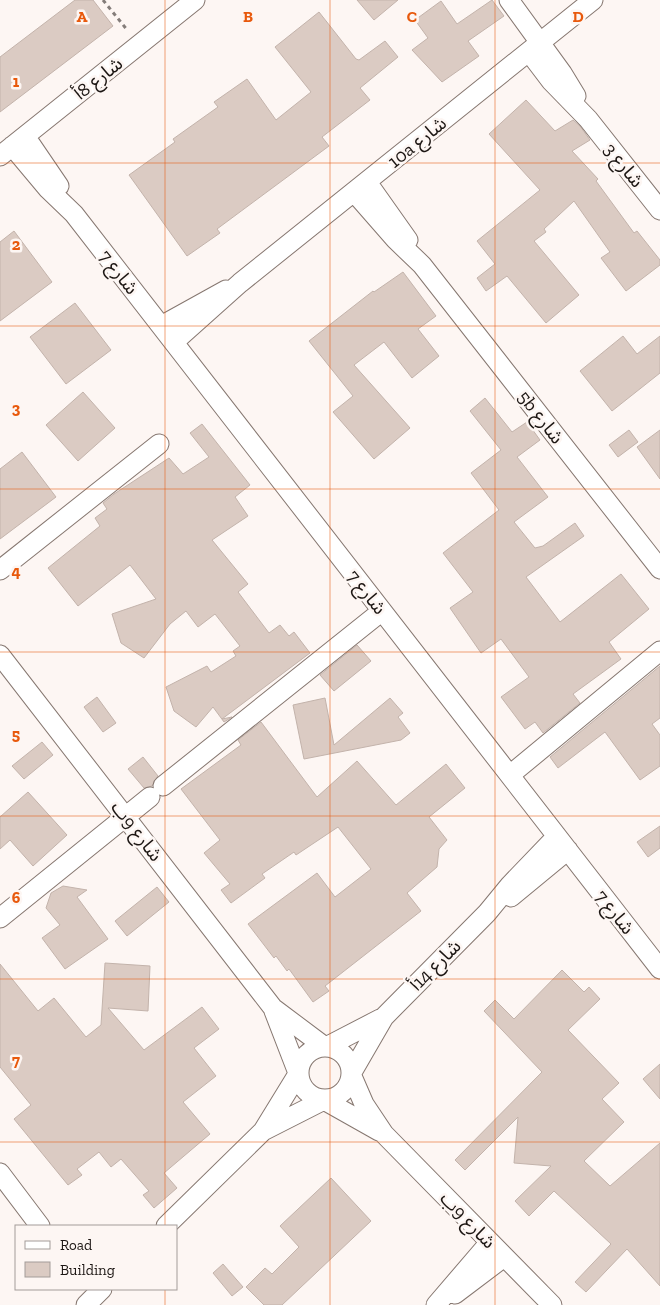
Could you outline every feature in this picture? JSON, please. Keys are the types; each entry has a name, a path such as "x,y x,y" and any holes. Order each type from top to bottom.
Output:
{"street":[{"name":"شارع 8أ","path":"12,146 196,0"},
{"name":"شارع 3","path":"509,0 535,47 562,72 588,120 660,210"},
{"name":"10a شارع","path":"174,342 240,283 593,0"},
{"name":"شارع 7","path":"12,146 57,183 74,214 660,969"},
{"name":"5b شارع","path":"360,187 395,219 422,265 660,569"},
{"name":"10a شارع","path":"161,326 192,306 240,283"},
{"path":"0,570 159,444"},
{"path":"0,918 382,611"},
{"path":"510,775 660,651"},
{"name":"شارع 9ب","path":"0,655 273,1008 326,1047"},
{"name":"شارع 14أ","path":"351,1074 384,1017 487,913 510,885 562,843"},
{"name":"شارع 9ب","path":"273,1008 298,1074"},
{"name":"شارع 14أ","path":"326,1047 384,1017"},
{"path":"167,1225 264,1131 298,1074 304,1056 313,1049 326,1047 337,1050 346,1058 351,1074 345,1090 336,1097 324,1100 264,1131"},
{"path":"298,1074 301,1085 308,1094 324,1100"},
{"name":"شارع 9ب","path":"351,1074 364,1104 384,1134 552,1305"},
{"name":"شارع 9ب","path":"324,1100 384,1134"},
{"path":"0,1173 40,1223"},
{"path":"438,1305 490,1242"},
{"path":"438,1305 504,1257"}],"path":[{"path":"103,0 140,44"}],"building":[{"path":"75,0 93,0 113,26 0,112 0,57"},
{"path":"357,0 398,0 374,20"},
{"path":"492,0 504,16 468,41 479,56 442,82 412,50 428,38 415,20 441,1 457,24"},
{"path":"319,12 356,59 359,60 385,41 398,57 360,88 370,100 322,137 329,146 217,229 220,233 187,256 129,175 175,142 173,139 218,107 214,102 247,79 276,120 311,92 275,47"},
{"path":"526,100 555,131 573,120 580,126 590,140 572,151 598,179 596,181 634,233 637,231 660,260 660,265 626,291 601,258 610,252 574,201 544,229 546,232 534,241 579,295 546,323 507,276 486,291 477,278 495,264 477,241 540,190 489,134"},
{"path":"14,231 52,282 0,321 0,242"},
{"path":"403,272 436,316 418,329 439,356 412,378 384,342 354,365 410,428 374,459 333,412 353,396 309,341 373,291"},
{"path":"75,303 111,350 66,384 30,337"},
{"path":"623,336 637,354 660,336 660,373 612,411 580,371"},
{"path":"83,392 115,428 78,461 46,425"},
{"path":"485,398 512,432 527,422 540,440 517,457 548,497 514,522 535,548 543,546 575,523 584,536 526,577 560,622 621,574 649,609 609,642 621,659 573,694 580,703 543,733 535,722 525,729 501,697 529,677 501,639 481,653 450,608 473,592 443,553 499,510 471,473 501,450 470,411"},
{"path":"202,424 250,485 235,497 248,516 212,540 248,584 238,592 269,633 280,625 289,636 294,632 310,653 222,719 232,717 224,722 213,707 196,727 174,711 166,687 207,666 211,672 236,656 233,651 240,646 215,614 198,627 186,611 170,624 144,658 121,643 112,614 156,599 130,565 78,606 48,568 100,526 95,518 107,509 103,503 114,494 169,458 183,474 209,457 190,433"},
{"path":"629,430 638,442 618,457 609,445"},
{"path":"660,430 660,479 637,447"},
{"path":"22,452 56,497 0,539 0,469"},
{"path":"357,645 371,661 334,691 320,675"},
{"path":"660,666 660,718 652,724 660,735 660,766 640,780 605,732 558,768 550,757"},
{"path":"97,697 116,723 103,732 84,707"},
{"path":"325,698 334,745 390,698 403,713 398,717 410,733 401,740 304,759 293,705"},
{"path":"261,722 317,797 357,761 396,805 446,764 465,788 429,817 447,840 439,849 437,867 407,893 421,911 325,986 329,991 313,1002 289,969 287,971 276,956 274,958 248,924 317,873 335,897 371,869 338,827 296,855 294,852 262,874 265,878 231,903 221,890 230,884 204,853 220,840 181,789 241,745 238,740"},
{"path":"42,742 53,755 24,779 12,766"},
{"path":"143,757 158,776 152,786 144,788 128,769"},
{"path":"28,792 67,835 33,866 10,840 0,849 0,817"},
{"path":"660,826 660,848 648,857 637,842"},
{"path":"63,886 87,890 77,897 108,939 65,969 42,938 60,925 46,908 51,893"},
{"path":"157,887 169,902 127,936 115,921"},
{"path":"105,963 150,966 148,1011 108,1008 144,1050 202,1007 219,1029 194,1048 216,1076 183,1102 210,1134 164,1173 177,1188 154,1208 143,1195 149,1191 121,1159 111,1167 99,1152 77,1169 82,1175 68,1185 14,1119 31,1105 0,1067 0,964 38,1011 54,998 86,1037 101,1025"},
{"path":"562,970 584,992 589,987 600,999 568,1030 619,1083 602,1099 624,1122 584,1161 610,1186 660,1143 660,1286 627,1249 586,1292 575,1282 611,1244 554,1191 529,1216 515,1201 551,1166 514,1163 518,1117 465,1170 455,1160 542,1072 484,1011 495,1000 514,1019"},
{"path":"660,1064 660,1099 643,1079"},
{"path":"331,1178 371,1221 282,1305 264,1305 246,1287 265,1268 272,1274 299,1247 280,1226"},
{"path":"223,1264 243,1287 232,1296 213,1273"}]}
